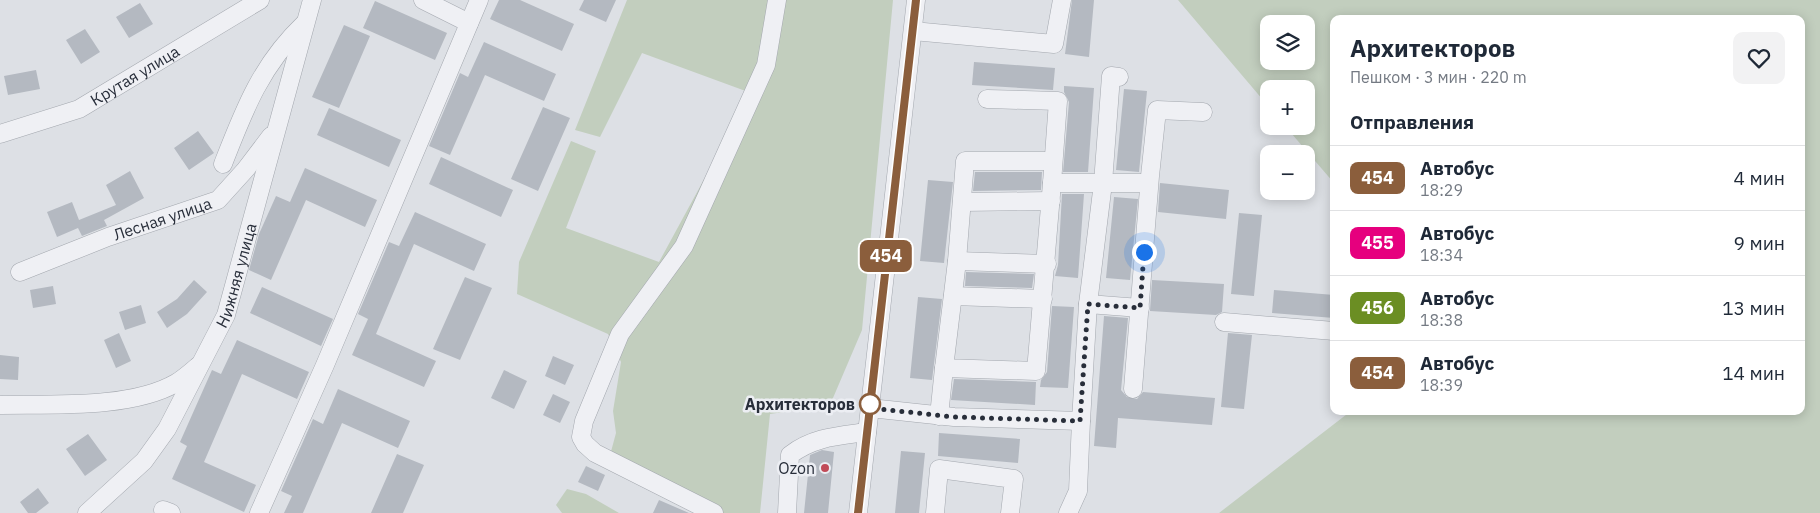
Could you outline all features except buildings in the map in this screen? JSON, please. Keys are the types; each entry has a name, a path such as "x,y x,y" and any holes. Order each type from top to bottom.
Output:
{"street":[{"name":"Крутая улица","path":"0,134 79,109 260,0"},
{"name":"Нижняя улица","path":"87,513 144,461 167,430 226,315 312,0"},
{"path":"423,0 469,23"},
{"path":"259,513 321,374 479,0"},
{"path":"714,513 595,453 585,444 581,437 584,421 620,334 684,246 766,65 777,0"},
{"path":"858,513 901,118 916,0"},
{"path":"913,31 1054,44 1062,0"},
{"path":"223,164 248,101 256,87 283,44 305,23"},
{"path":"1068,513 1078,491 1080,421 1088,304 1103,183 1111,76 1119,77"},
{"path":"944,368 1036,371 1047,264 1058,101 987,99"},
{"path":"1133,389 1149,183 1157,110 1203,112"},
{"name":"Лесная улица","path":"20,272 108,237 218,200 246,169 278,127"},
{"path":"939,416 958,261 965,161 1054,161"},
{"path":"1052,183 1149,183"},
{"path":"962,202 1051,201"},
{"path":"958,261 1047,264"},
{"path":"953,296 1043,299"},
{"path":"1088,304 1140,308"},
{"path":"1224,322 1330,331"},
{"path":"0,405 101,402 149,393 176,383 202,363"},
{"path":"870,408 939,416 1080,421"},
{"path":"788,513 790,455 802,445 822,438 866,432"},
{"path":"935,513 939,469 1014,479 1010,513"}],"green space":[{"path":"627,0 893,0 862,330 830,405 770,414 760,513 718,513 609,459 616,433 613,411 621,362 608,334 517,294 519,262 571,141 596,151 566,228 659,262 751,93 642,53 600,137 575,130"},
{"path":"1178,0 1820,0 1820,513 1219,513 1346,415 1805,415 1805,15 1330,15 1330,178 1315,161 1315,145 1301,145 1293,135 1315,135 1315,80 1260,80 1260,96"},
{"path":"567,489 586,494 619,513 562,513 556,505"}],"bus line":[{"name":"454","path":"858,513 901,118 916,0"}],"place":[{"name":"Архитекторов","path":"870,404"},
{"name":"Ozon","path":"825,468"}],"route":[{"path":"870,404 870,408 939,416 1080,421 1088,304 1140,308 1144,252"}]}
